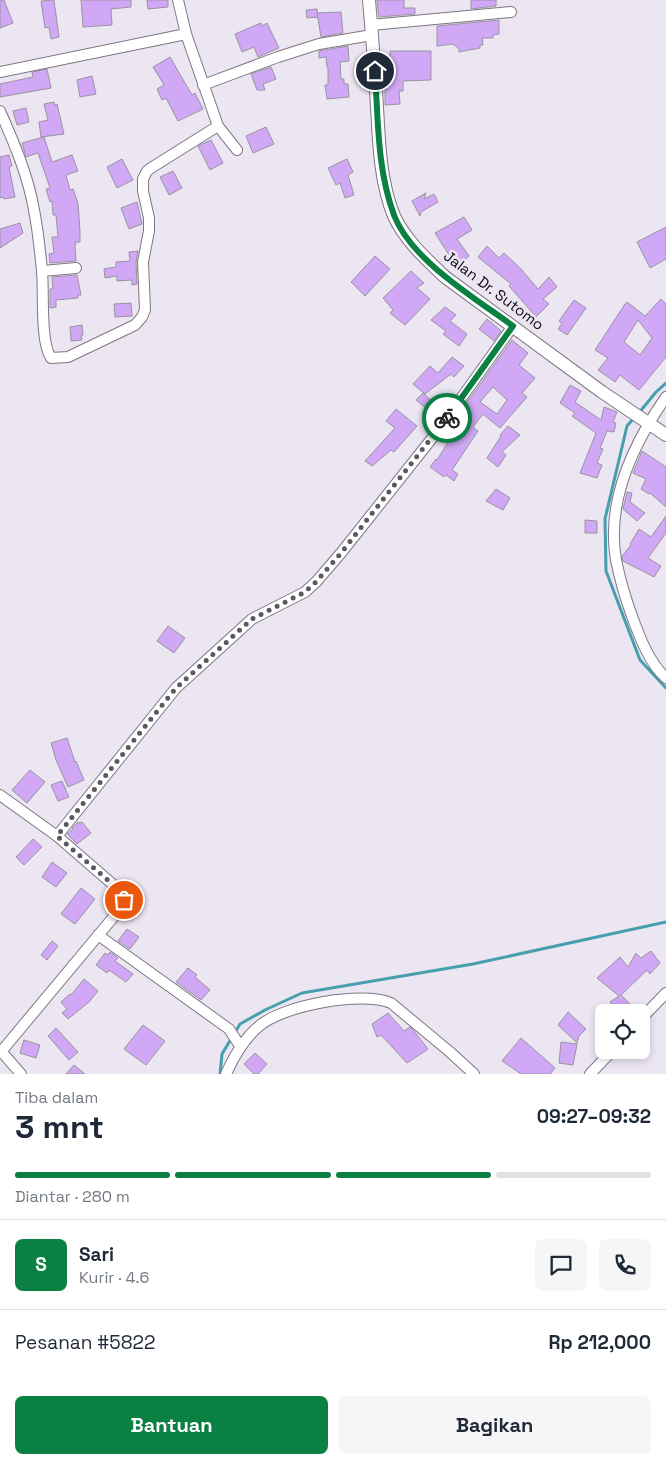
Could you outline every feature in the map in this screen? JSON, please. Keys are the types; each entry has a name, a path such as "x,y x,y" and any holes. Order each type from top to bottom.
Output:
{"street":[{"path":"178,0 186,34 218,126 237,150"},
{"name":"Jalan Dr. Sutomo","path":"369,0 379,142 385,184 395,216 409,240 445,277 618,403 666,435"},
{"path":"203,85 278,56 372,30 511,12"},
{"path":"0,72 186,34"},
{"path":"0,111 19,155 34,209 42,271 45,331 48,353 51,358 68,357 135,325 142,317 145,310 143,262 149,231 143,179 151,168 218,126"},
{"path":"42,271 76,268"},
{"path":"57,836 176,688 252,619 305,592 316,582 437,432 513,326"},
{"path":"666,397 648,423 629,460 618,498 615,531 616,559 624,594 639,635 658,670 666,678"},
{"path":"0,795 57,836 117,888 124,900 121,908 0,1052 21,1074"},
{"path":"98,935 229,1030 238,1043"},
{"path":"650,1010 666,993"},
{"path":"226,1074 238,1043 258,1026 281,1013 342,1000 371,998 391,1003 474,1074"},
{"path":"590,1074 604,1059"}],"building":[{"path":"0,0 4,0 13,23 0,28"},
{"path":"54,0 59,37 51,39 49,27 45,28 41,1"},
{"path":"81,0 131,0 131,7 111,9 112,25 83,27"},
{"path":"147,0 168,0 168,7 148,9"},
{"path":"377,0 404,0 404,8 415,8 415,14 379,17"},
{"path":"471,0 496,0 496,6 471,9"},
{"path":"317,9 318,17 307,18 306,10"},
{"path":"341,12 343,33 321,37 317,13"},
{"path":"499,20 499,34 493,35 493,38 482,38 483,45 480,45 480,48 459,52 459,49 453,44 437,46 437,26"},
{"path":"261,23 262,26 267,23 279,48 258,57 254,47 242,52 235,34"},
{"path":"348,46 349,61 340,62 341,79 344,79 344,84 348,84 349,97 327,99 325,85 328,85 328,67 326,57 319,58 319,51"},
{"path":"390,51 431,51 431,80 403,81 403,91 399,91 400,104 385,105 385,81 390,81"},
{"path":"170,57 192,95 195,93 203,109 178,121 166,98 162,100 157,89 164,85 153,67"},
{"path":"271,67 276,79 263,84 265,90 257,90 251,74"},
{"path":"47,69 51,88 0,97 0,84 33,77 32,72"},
{"path":"92,76 96,94 80,97 77,80"},
{"path":"54,102 55,105 57,104 64,134 41,137 39,122 48,120 44,104"},
{"path":"26,108 29,122 17,125 13,111"},
{"path":"266,127 274,144 253,153 246,136"},
{"path":"44,137 52,162 72,155 78,171 66,175 70,190 73,189 78,203 80,242 76,242 75,246 76,261 50,263 49,254 54,253 52,237 58,237 56,215 53,215 52,201 50,202 46,189 50,188 38,153 26,157 22,143"},
{"path":"211,140 223,163 210,170 198,146"},
{"path":"9,155 12,166 9,167 15,197 4,199 3,197 0,198 0,157"},
{"path":"122,159 133,180 117,188 107,167"},
{"path":"347,159 353,172 348,175 354,195 345,198 340,183 336,185 328,168"},
{"path":"173,171 182,188 169,195 160,177"},
{"path":"426,193 424,199 434,194 438,202 421,212 420,216 412,201"},
{"path":"137,202 142,224 129,229 121,208"},
{"path":"464,217 472,230 457,239 469,256 456,266 435,233"},
{"path":"20,223 23,233 0,248 0,229"},
{"path":"666,227 666,259 650,268 637,242"},
{"path":"487,246 499,258 504,253 538,289 549,277 557,287 543,299 549,304 536,317 509,286 511,284 478,257"},
{"path":"138,251 136,262 137,284 132,285 132,280 117,281 117,276 105,278 104,269 116,267 116,262 130,261 129,252"},
{"path":"375,256 390,269 365,296 351,282"},
{"path":"411,271 424,283 417,288 430,299 405,325 390,313 393,310 383,298"},
{"path":"77,275 81,295 78,295 78,298 56,300 56,307 50,308 50,289 53,289 52,277"},
{"path":"661,299 666,304 666,357 639,390 620,375 615,382 598,370 608,358 595,350 627,302 645,316","holes":["638,320 652,338 640,355 624,342"]},
{"path":"574,300 586,308 567,335 558,329 562,324 559,321"},
{"path":"131,303 132,316 115,317 114,304"},
{"path":"445,307 456,315 450,321 467,334 459,346 443,334 446,331 431,320"},
{"path":"487,319 501,331 494,341 479,329"},
{"path":"82,325 82,340 71,341 70,327"},
{"path":"512,340 528,353 519,365 535,378 522,393 527,397 500,428 483,414 473,427 478,431 452,470 458,474 454,481 446,475 444,477 430,467 437,460 455,431 450,426","holes":["493,387 507,400 497,414 480,402"]},
{"path":"452,357 464,366 454,377 451,374 425,394 413,384 430,366 438,373"},
{"path":"570,385 581,391 575,402 601,420 604,407 617,412 613,422 616,423 614,432 607,431 600,448 603,449 597,463 602,465 597,478 580,473 596,433 572,416 575,413 560,403"},
{"path":"423,393 434,403 427,409 416,400"},
{"path":"396,409 417,426 394,452 391,450 372,466 365,461 395,428 386,421"},
{"path":"508,426 520,435 502,452 506,455 498,467 487,458 500,435"},
{"path":"642,451 666,467 666,507 650,493 641,489 646,479 633,473"},
{"path":"496,489 510,498 503,510 486,501"},
{"path":"627,492 632,493 630,502 645,513 637,521 623,509"},
{"path":"666,516 666,533 648,558 661,566 654,577 623,561 622,556 631,545 639,529 651,537"},
{"path":"585,520 597,521 597,533 585,533"},
{"path":"168,626 185,638 174,653 157,641"},
{"path":"67,738 75,762 84,780 68,787 51,743"},
{"path":"30,770 45,782 27,803 12,790"},
{"path":"62,781 69,797 58,801 51,785"},
{"path":"78,822 82,822 91,833 77,844 67,834"},
{"path":"33,839 42,847 24,865 16,857"},
{"path":"52,862 67,873 56,887 42,877"},
{"path":"81,888 95,899 75,924 61,914"},
{"path":"127,929 139,937 130,949 118,941"},
{"path":"52,941 58,946 47,960 41,955"},
{"path":"651,951 660,963 650,974 647,970 621,995 630,1004 612,1004 610,1002 619,996 597,978 620,957 628,967 636,953 641,958"},
{"path":"110,952 118,958 115,961 133,974 126,982 109,970 107,973 96,965 105,953 108,955"},
{"path":"188,968 210,990 201,1000 176,982"},
{"path":"84,979 98,991 89,1002 68,1019 62,1013 67,1009 61,1002 71,995"},
{"path":"568,1012 586,1029 579,1036 577,1043 558,1025"},
{"path":"388,1013 404,1031 410,1027 428,1049 407,1063 381,1035 377,1037 372,1024"},
{"path":"143,1025 165,1041 146,1065 124,1049"},
{"path":"56,1028 78,1052 69,1060 48,1036"},
{"path":"521,1038 555,1068 550,1074 521,1074 502,1061"},
{"path":"24,1040 40,1045 36,1058 20,1053"},
{"path":"561,1042 577,1044 573,1065 559,1063"},
{"path":"255,1053 267,1064 258,1074 254,1074 244,1064"},
{"path":"74,1065 85,1074 66,1074"}],"waterway":[{"path":"638,414 666,383"},
{"path":"634,418 627,426 605,519 606,571 640,660 666,688"},
{"path":"220,1074 222,1054 240,1024 302,993 473,964 666,922"}],"way so far":[{"path":"124,900 117,888 57,836 176,688 252,619 305,592 316,582 447,418"}],"route":[{"path":"375,71 379,142 385,184 395,216 409,240 445,277 513,326 447,418"}]}
